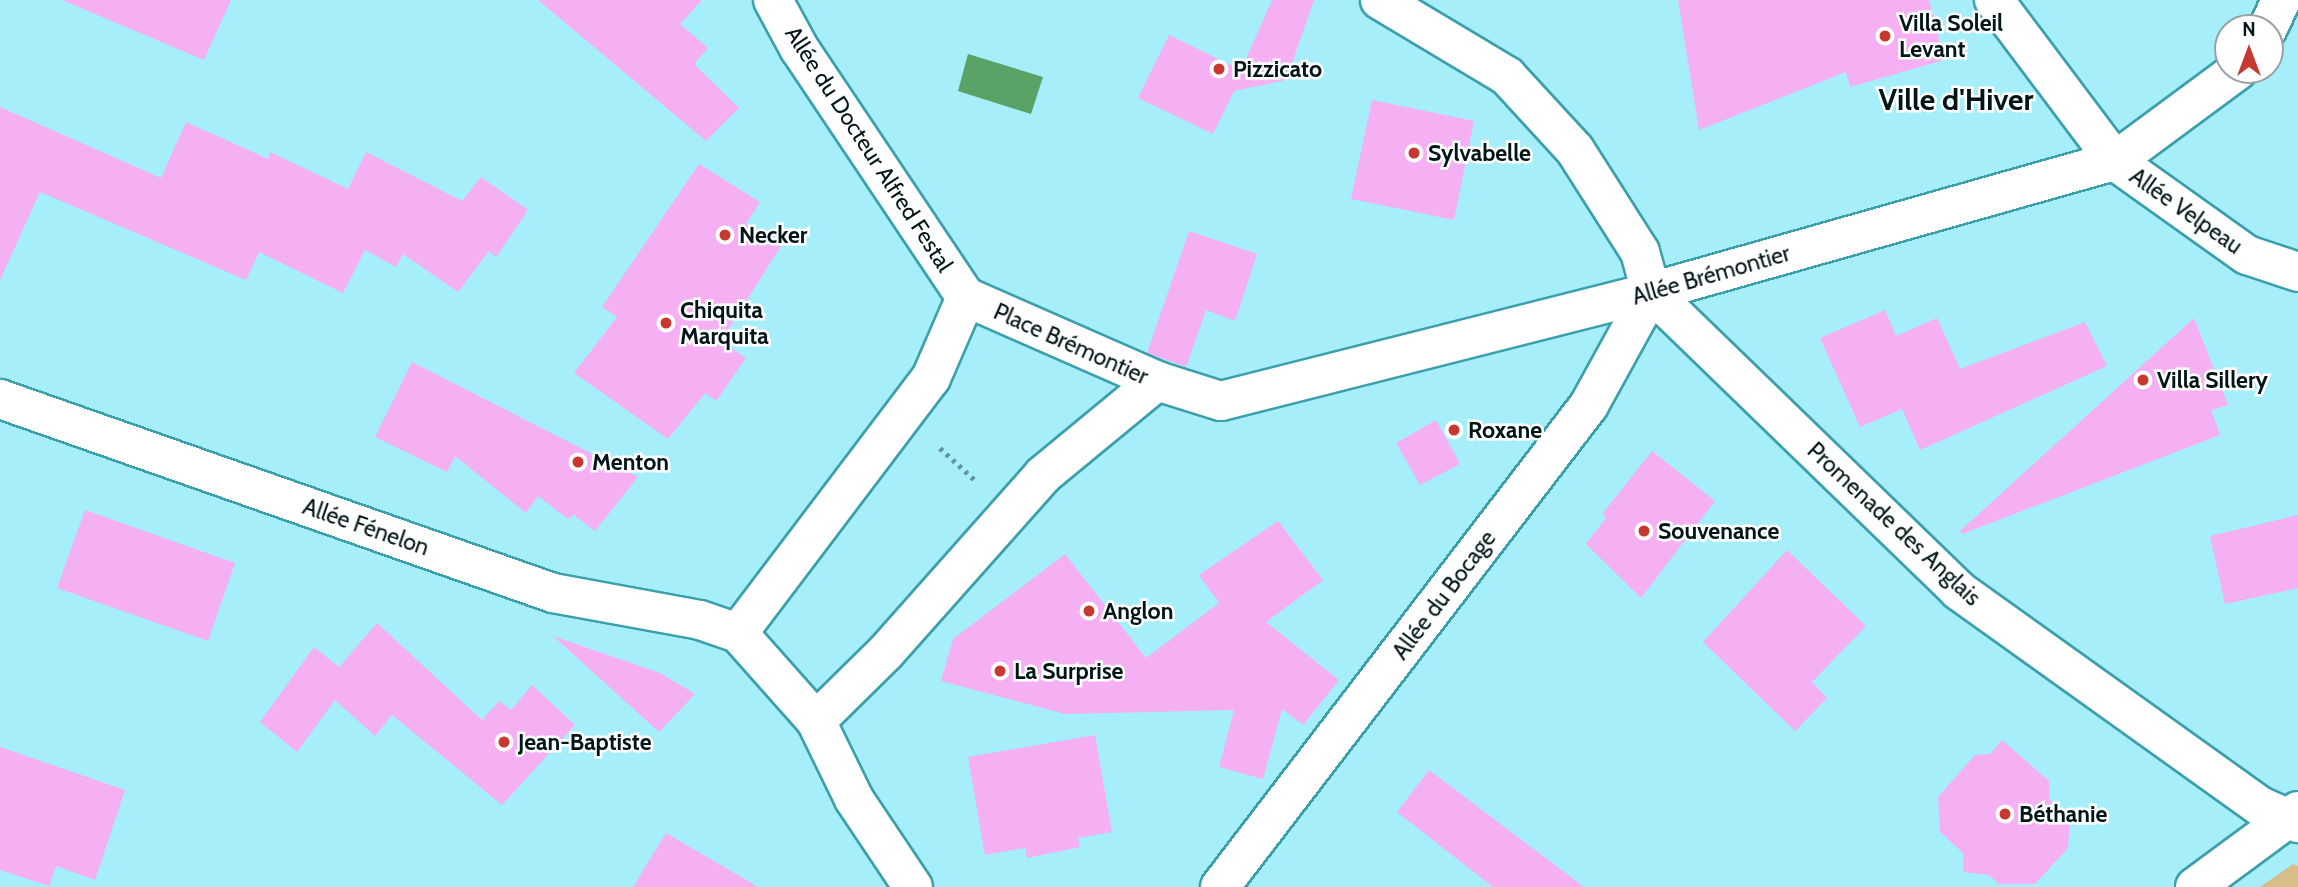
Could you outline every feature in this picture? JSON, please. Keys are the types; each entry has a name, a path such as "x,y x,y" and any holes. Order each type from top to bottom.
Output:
{"street":[{"name":"Allée du Docteur Alfred Festal","path":"773,0 799,48 967,297"},
{"path":"1380,0 1507,76 1575,150 1640,252 1651,292"},
{"name":"Allée Velpeau","path":"1994,0 2115,161 2246,255 2298,272"},
{"name":"Allée Brémontier","path":"1157,381 1221,401 1651,292 2115,161 2219,84"},
{"name":"Promenade des Anglais","path":"1651,292 1958,590 2260,806 2295,818"},
{"name":"Allée du Bocage","path":"1220,887 1590,405 1651,292"},
{"name":"Place Brémontier","path":"738,633 931,378 967,297 1157,381 1042,475 886,652 816,721"},
{"name":"Allée Fénelon","path":"0,399 553,593 700,620 738,633"},
{"path":"738,633 816,721 854,799 913,887"},
{"path":"2195,887 2295,818"}],"path":[{"path":"907,408 940,448 1013,508"}],"shaded area":[{"path":"968,54 1043,77 1031,114 958,91"},
{"path":"2293,864 2298,866 2298,887 2260,887"}],"building":[{"path":"62,0 231,0 204,60"},
{"path":"538,0 702,0 680,24 708,48 694,64 739,108 706,141"},
{"name":"Pizzicato","path":"1272,0 1314,0 1286,80 1234,91 1213,134 1138,98 1169,35 1241,70"},
{"path":"1678,0 1929,0 1944,60 1850,87 1846,72 1699,130"},
{"name":"Sylvabelle","path":"1372,100 1474,121 1454,220 1351,199"},
{"path":"0,107 161,178 186,122 268,159 270,152 348,189 366,152 462,201 481,177 528,210 496,257 489,251 458,292 403,254 396,267 365,250 343,293 259,252 246,280 40,192 0,280"},
{"path":"699,164 760,202 746,224 781,246 721,341 746,358 716,401 705,393 668,439 574,373 617,317 602,307"},
{"path":"1189,231 1257,254 1235,321 1206,310 1186,367 1147,353"},
{"path":"1885,310 1896,336 1937,318 1960,369 2085,322 2107,366 1920,450 1902,409 1860,427 1820,338"},
{"name":"Villa Sillery","path":"2194,318 2228,405 2211,410 2220,435 1962,534 1960,531"},
{"path":"412,362 638,477 595,531 574,515 568,519 538,496 526,513 455,456 447,472 375,437"},
{"path":"1436,420 1460,464 1420,485 1396,443"},
{"name":"Souvenance","path":"1652,451 1715,501 1641,598 1586,544 1606,518 1603,513"},
{"path":"85,510 235,563 208,641 57,588"},
{"path":"2298,515 2298,588 2225,604 2210,536"},
{"path":"1278,521 1323,580 1266,622 1339,680 1303,725 1282,709 1263,779 1219,767 1234,710 1065,714 941,681 953,639 1065,554 1146,658 1219,603 1199,575"},
{"path":"1787,550 1866,626 1812,682 1827,698 1795,731 1703,642"},
{"path":"377,623 482,720 499,701 511,710 532,685 575,725 502,805 392,715 375,736 335,700 297,752 260,722 314,647 339,667"},
{"path":"553,636 660,673 695,694 659,732"},
{"path":"1095,735 1112,832 1078,838 1080,847 1027,858 1025,848 985,855 968,757"},
{"name":"Béthanie","path":"2002,740 2049,781 2049,799 2070,817 2068,848 2035,884 1999,884 1989,875 1963,872 1963,853 1940,832 1938,797 1975,755 1990,754"},
{"path":"0,747 125,790 95,880 56,866 49,886 0,870"},
{"path":"1429,770 1584,887 1493,887 1397,812"},
{"path":"666,833 758,887 633,887"}],"place":[{"name":"Villa Soleil Levant","path":"1885,36"},
{"name":"Pizzicato","path":"1219,69"},
{"name":"Sylvabelle","path":"1414,153"},
{"name":"Necker","path":"725,235"},
{"name":"Chiquita Marquita","path":"666,323"},
{"name":"Villa Sillery","path":"2143,380"},
{"name":"Roxane","path":"1454,430"},
{"name":"Menton","path":"578,462"},
{"name":"Souvenance","path":"1644,531"},
{"name":"Anglon","path":"1089,611"},
{"name":"La Surprise","path":"1000,671"},
{"name":"Jean-Baptiste","path":"504,742"},
{"name":"Béthanie","path":"2005,814"}],"district":[{"name":"Ville d'Hiver","path":"1956,100"}]}
